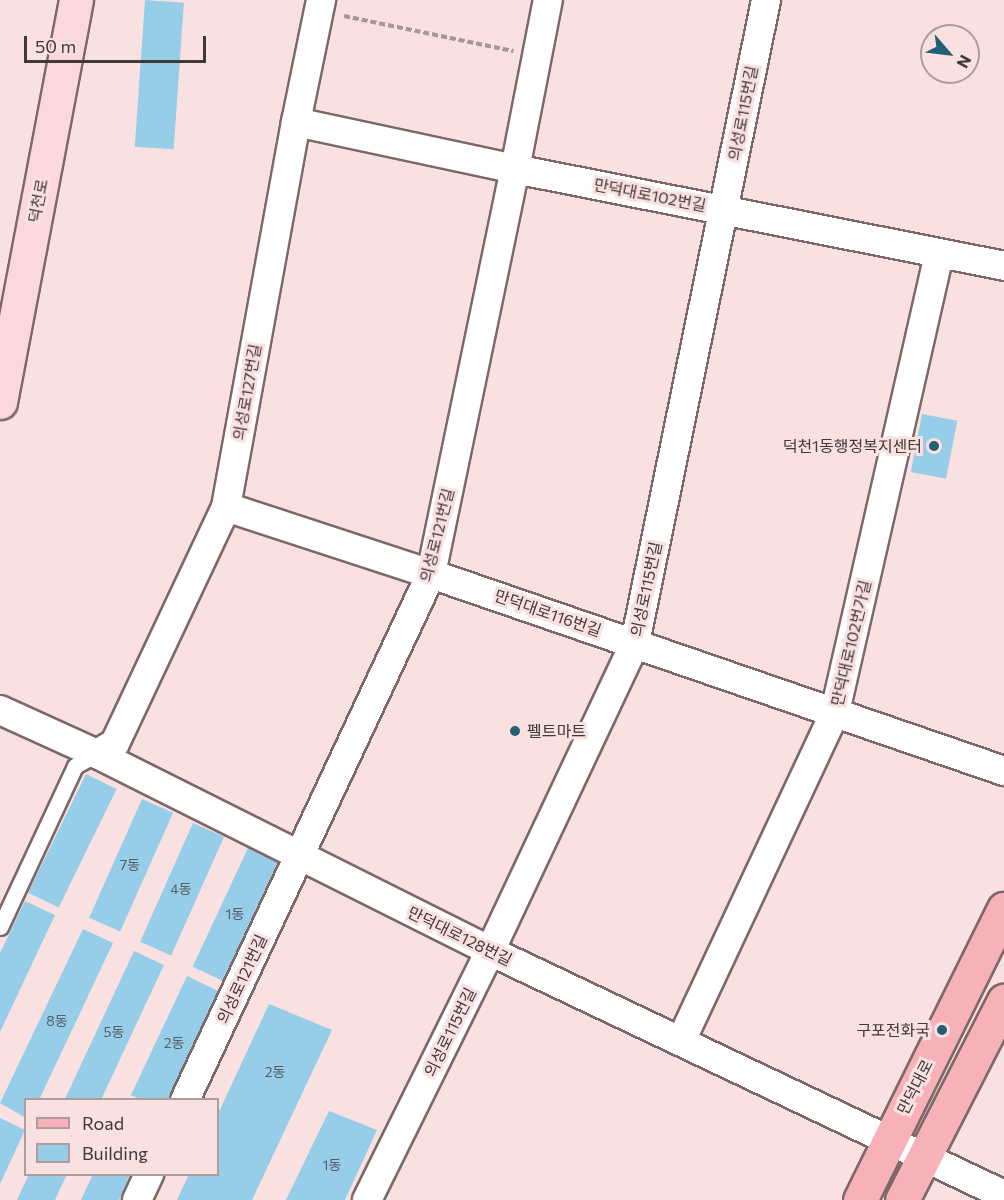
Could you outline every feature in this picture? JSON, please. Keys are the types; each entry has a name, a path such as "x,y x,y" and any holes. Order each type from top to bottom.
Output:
{"main road":[{"name":"덕천로","path":"0,402 16,286 76,0"},
{"name":"만덕대로","path":"860,1200 1004,909"},
{"path":"902,1200 1004,1000"}],"street":[{"name":"의성로121번길","path":"186,1098 431,574 548,0"},
{"name":"의성로115번길","path":"367,1200 490,951 635,643 766,0"},
{"name":"의성로127번길","path":"97,754 115,743 226,507 296,122 320,5"},
{"name":"만덕대로102번길","path":"296,122 515,169 1004,266"},
{"name":"만덕대로102번가길","path":"681,1041 835,712 939,254"},
{"name":"만덕대로116번길","path":"226,507 635,643 1004,771"},
{"name":"만덕대로128번길","path":"0,710 97,754 490,951 888,1141 924,1155 1004,1195"},
{"path":"137,1200 148,1176"}],"lane":[{"path":"0,927 75,766 97,754"}],"path":[{"path":"320,5 537,56"}],"building":[{"path":"145,0 184,3 174,149 135,147"},
{"name":"덕천1동행정복지센터","path":"922,414 957,421 946,479 911,472"},
{"path":"86,774 117,789 59,908 28,893"},
{"path":"142,799 173,813 120,932 89,918"},
{"path":"193,823 224,837 171,956 140,942"},
{"path":"248,848 278,862 223,981 193,967"},
{"path":"25,901 55,915 0,1032 0,953"},
{"path":"83,929 113,943 40,1098 24,1098 24,1117 0,1103"},
{"path":"134,951 164,965 102,1098 65,1098"},
{"path":"187,976 218,991 168,1098 137,1098 131,1095"},
{"path":"269,1004 332,1030 252,1200 177,1200 188,1176 219,1176 219,1112"},
{"path":"329,1111 377,1130 345,1200 286,1200"},
{"path":"0,1118 24,1130 24,1132 0,1184"},
{"path":"28,1176 66,1176 55,1200 17,1200"},
{"path":"92,1176 129,1176 119,1200 81,1200"}],"place":[{"name":"덕천1동행정복지센터","path":"934,446"},
{"name":"펠트마트","path":"515,731"},
{"name":"구포전화국","path":"942,1030"}]}
